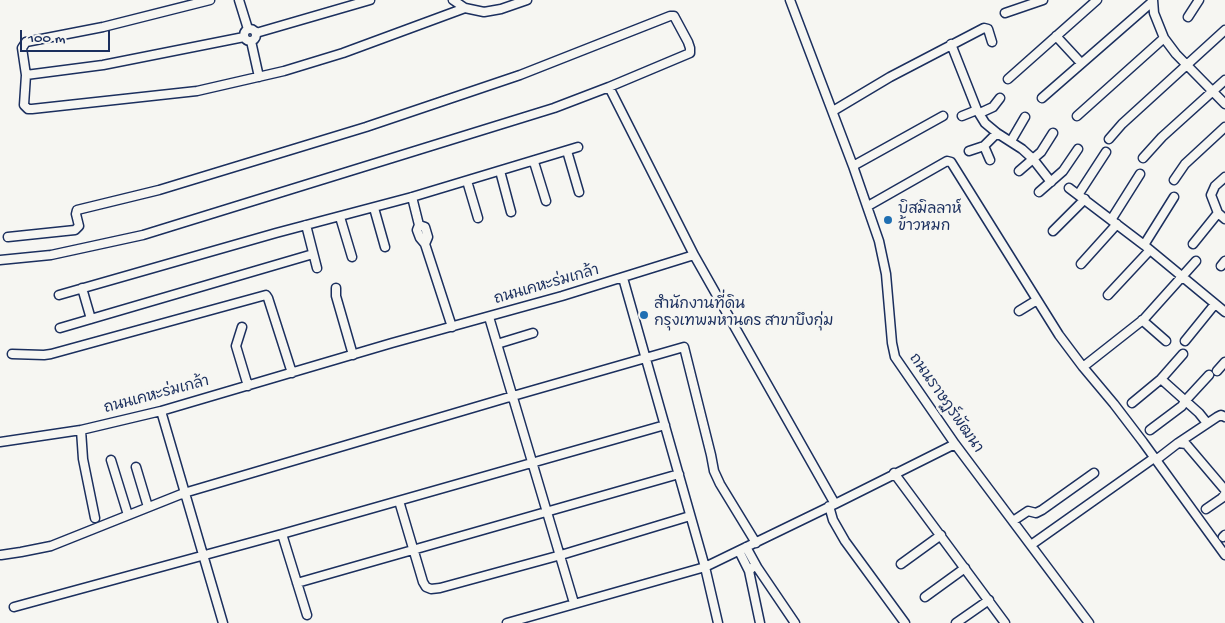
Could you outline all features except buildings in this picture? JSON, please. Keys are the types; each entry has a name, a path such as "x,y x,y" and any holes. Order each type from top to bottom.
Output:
{"street":[{"path":"210,0 103,27 26,42 22,48 26,75 24,102 28,109 197,91 259,77 344,53 464,8"},
{"path":"239,0 248,29 252,29 250,37 259,77"},
{"path":"26,75 103,65 250,37 370,0"},
{"path":"453,0 464,8 484,12 527,0"},
{"name":"ถนนราษฏร์พัฒนา","path":"790,0 868,206 883,259 895,357 955,444 1089,623"},
{"path":"1005,13 1043,0"},
{"path":"1008,79 1097,0"},
{"path":"1188,17 1199,0"},
{"path":"1153,1 1154,13 1164,38 1225,104"},
{"path":"1042,98 1153,1"},
{"path":"0,260 51,255 143,235 554,108 690,53 690,48 674,16 670,16 463,96 159,190 77,210 79,226 75,230 8,237"},
{"path":"832,111 951,44 986,27 992,42"},
{"path":"1109,139 1122,124 1225,30"},
{"path":"1056,36 1081,63"},
{"path":"1078,116 1164,38"},
{"path":"951,44 978,111 985,123 997,133 1011,140 1034,159 1052,182"},
{"path":"1143,158 1162,137 1225,80"},
{"path":"609,87 694,255 832,505 838,530 905,623"},
{"path":"962,116 992,107 1000,98"},
{"path":"853,166 943,116"},
{"path":"1011,140 1025,117"},
{"path":"1174,180 1185,164 1225,128"},
{"path":"969,151 984,146 997,133"},
{"path":"1019,171 1041,152 1053,133"},
{"path":"984,146 990,160"},
{"path":"59,295 306,225 374,208 534,162 578,147"},
{"path":"1040,192 1070,163 1078,149"},
{"path":"567,151 579,192"},
{"path":"1053,232 1082,197 1106,152"},
{"path":"868,206 947,161 951,162 1037,300 1083,368 1114,404 1225,555"},
{"path":"534,162 546,201"},
{"path":"500,172 511,212"},
{"path":"1081,264 1114,222 1140,174"},
{"path":"1225,177 1215,186 1211,196 1218,213 1225,219"},
{"path":"467,181 478,218"},
{"path":"1069,188 1147,248 1225,312"},
{"path":"412,197 420,225 425,227 428,238 425,244 452,327"},
{"path":"1108,296 1147,248 1174,197"},
{"path":"374,208 385,247"},
{"path":"1193,244 1218,213"},
{"path":"340,217 352,257"},
{"path":"306,225 317,268"},
{"path":"60,328 314,254"},
{"name":"ถนนเคหะร่มเกล้า","path":"2,441 81,430 161,411 623,278 694,255"},
{"path":"1083,368 1142,320 1196,261"},
{"path":"623,278 705,567 718,623"},
{"path":"82,288 91,319"},
{"path":"336,288 336,296 353,355"},
{"path":"12,354 51,354 266,295 292,373"},
{"path":"1019,311 1037,300"},
{"path":"1185,341 1215,304"},
{"path":"489,317 534,462 574,603"},
{"path":"1142,320 1166,341"},
{"path":"242,327 236,346 248,386"},
{"path":"497,344 533,333"},
{"path":"1,555 51,546 184,493 684,347 712,455 714,471 756,543"},
{"path":"1132,402 1161,379 1183,354"},
{"path":"1217,371 1225,362"},
{"path":"1150,430 1182,406 1209,375"},
{"path":"1161,379 1199,413 1207,423"},
{"path":"161,411 222,623"},
{"path":"1031,545 1207,423 1221,415 1225,417"},
{"path":"14,607 282,534 665,425"},
{"path":"81,430 83,458 95,518"},
{"path":"1178,443 1186,444 1225,490"},
{"path":"507,623 705,567 955,444"},
{"path":"111,460 128,515"},
{"path":"136,466 148,507"},
{"path":"894,473 1006,623"},
{"path":"1012,521 1028,511 1036,513 1042,510 1094,473"},
{"path":"297,583 679,474"},
{"path":"1206,509 1225,494"},
{"path":"399,501 423,582 426,587 431,589 561,555 690,516"},
{"path":"282,534 307,614"},
{"path":"901,564 941,536"},
{"path":"743,549 753,569 795,623"},
{"path":"925,597 965,568"},
{"path":"753,569 760,623"},
{"path":"956,623 989,600"}],"place":[{"name":"บิสมิลลาห์ ข้าวหมก","path":"888,220"},
{"name":"สำนักงานที่ดิน กรุงเทพมหานคร สาขาบึงกุ่ม","path":"644,315"}]}
